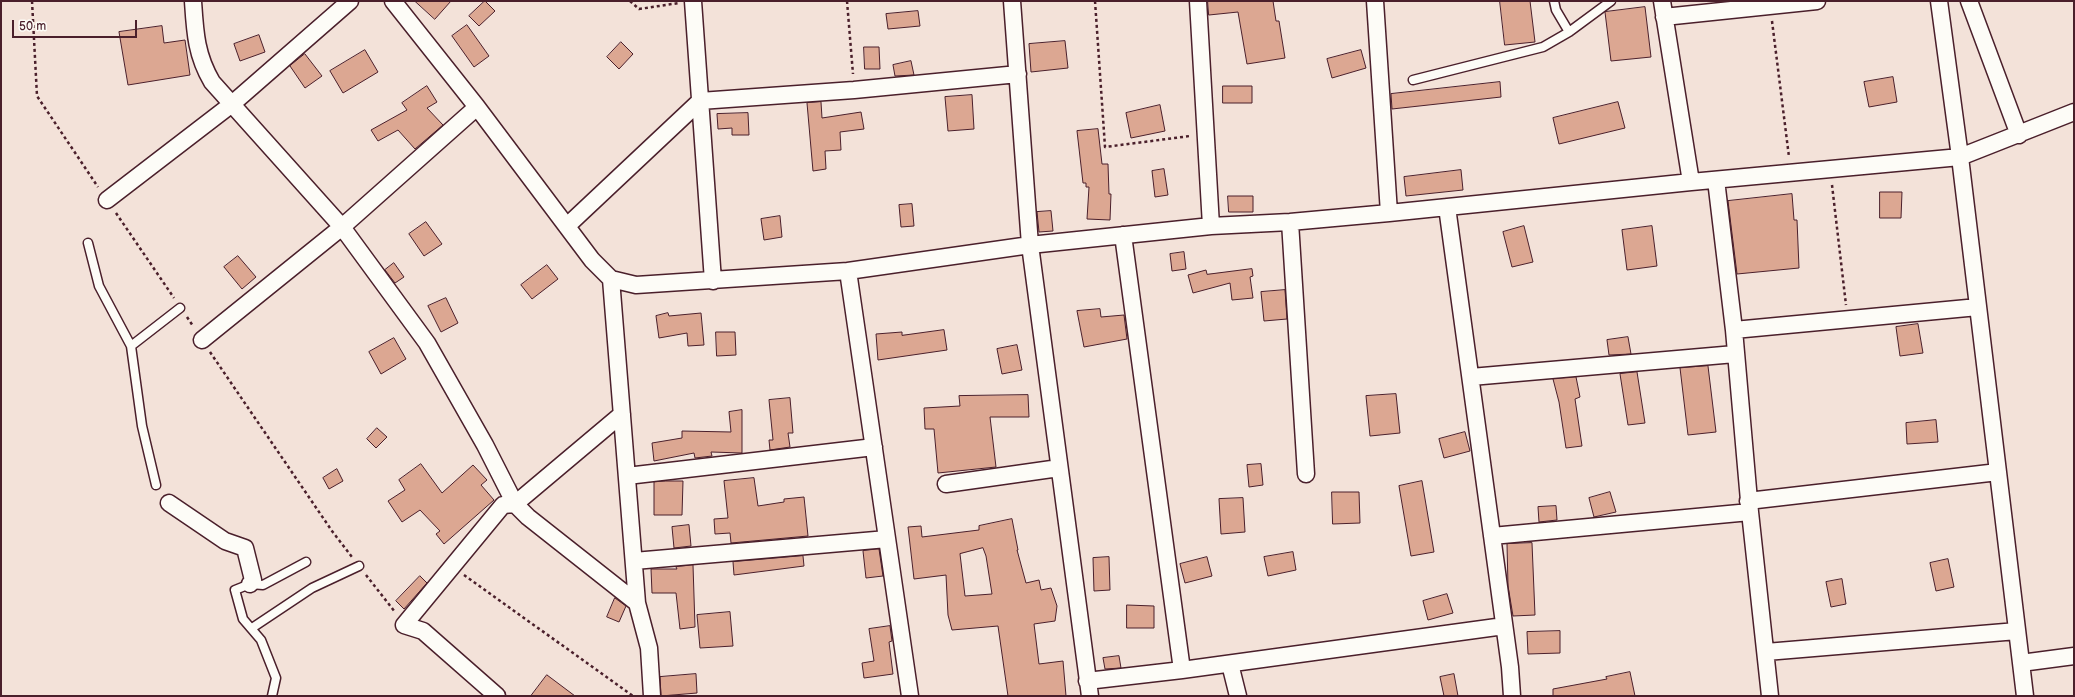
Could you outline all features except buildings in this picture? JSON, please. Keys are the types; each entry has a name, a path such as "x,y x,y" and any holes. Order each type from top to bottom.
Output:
{"street":[{"path":"193,1 196,37 200,58 212,82 342,226 427,343 485,444 515,504 534,522 637,603"},
{"path":"107,200 232,104 350,1"},
{"path":"393,1 477,107 592,260 611,279 636,285 848,271 1030,245 1123,235 1211,226 1290,222 1389,213 1691,182 1960,157 2074,112"},
{"path":"1012,1 1030,245 1088,688 1182,670 1504,626"},
{"path":"1198,1 1211,226"},
{"path":"1375,1 1389,213"},
{"path":"1691,182 1663,9 1770,6 1817,1"},
{"path":"1939,1 1960,157 2025,696"},
{"path":"1969,1 2019,135"},
{"path":"689,2 700,101 713,281"},
{"path":"567,226 700,101 854,90 1018,74"},
{"path":"202,340 342,226 477,107"},
{"path":"1716,180 1734,330 1749,507 1770,696"},
{"path":"1446,207 1471,377 1510,667 1512,696"},
{"path":"1290,222 1306,474"},
{"path":"1123,235 1182,670"},
{"path":"848,271 910,696"},
{"path":"611,279 637,603 649,648 652,696"},
{"path":"1734,330 1978,307"},
{"path":"1471,377 1735,354"},
{"path":"497,696 423,631 404,625 503,505 515,504 622,414"},
{"path":"627,476 874,447"},
{"path":"946,484 1059,468"},
{"path":"1492,536 1749,507 1998,472"},
{"path":"169,503 225,541 245,548 253,580 250,584"},
{"path":"634,561 887,539"},
{"path":"1766,652 2017,631"},
{"path":"2021,663 2074,656"},
{"path":"1230,664 1238,696"}],"lane":[{"path":"1554,1 1556,10 1569,32"},
{"path":"1413,80 1543,47 1569,32 1611,1"},
{"path":"88,243 99,286 131,346 142,426 156,485"},
{"path":"131,346 180,308"},
{"path":"272,696 276,678 261,640 243,619 235,590 250,584 263,585 306,562"},
{"path":"252,628 312,588 359,566"}],"path":[{"path":"32,1 36,96 332,531 404,625"},
{"path":"630,1 639,9 689,2"},
{"path":"847,1 854,90"},
{"path":"1095,1 1105,147 1206,134"},
{"path":"1770,6 1791,173"},
{"path":"1830,170 1847,319"},
{"path":"452,566 633,696"}]}
